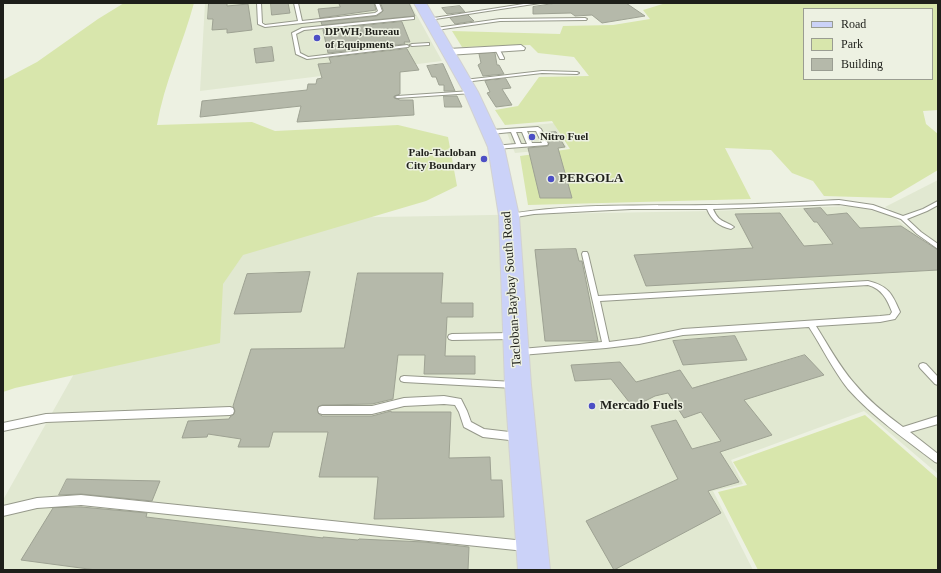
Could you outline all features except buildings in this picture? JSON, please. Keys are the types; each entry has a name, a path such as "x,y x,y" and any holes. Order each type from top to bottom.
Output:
{"main road":[{"name":"Tacloban-Baybay South Road","path":"420,3 467,87 493,140 510,216 518,385 534,558"}],"street":[{"path":"437,33 497,49 521,48"}],"lane":[{"path":"259,3 260,24 262,26 376,14 380,11 377,3"},
{"path":"296,3 300,22"},
{"path":"437,33 516,3"},
{"path":"437,33 538,3"},
{"path":"412,18 303,28 294,33 298,54 307,58 428,44"},
{"path":"437,33 500,20 585,20"},
{"path":"497,49 502,58"},
{"path":"397,97 467,87 542,72 577,74"},
{"path":"538,129 545,144 518,145 493,140 513,130 538,129"},
{"path":"513,130 518,145"},
{"path":"524,130 530,145"},
{"path":"510,216 534,212 631,207 709,207 839,202 873,207 904,218 919,233 938,247"},
{"path":"904,218 926,210 938,203"},
{"path":"709,207 714,218 718,222 731,227"},
{"path":"585,254 606,345"},
{"path":"452,337 516,344 544,351 606,345 683,332 880,319 892,317 896,312 889,294 878,285 868,283 596,299"},
{"path":"811,324 850,384 864,399 938,459"},
{"path":"923,366 938,382"},
{"path":"404,379 518,385"},
{"path":"322,410 372,410 404,402 444,400 458,402 463,412 466,424 483,433 522,437"},
{"path":"3,427 46,418 230,411"},
{"path":"902,431 938,420"},
{"path":"3,511 37,503 81,500 534,558"}],"shaded area":[{"name":"DPWH, Bureau of Equipments","path":"205,3 410,3 442,61 200,91"},
{"path":"554,123 567,148 515,153 505,128"},
{"path":"938,180 938,248 930,244 892,211 885,207"},
{"path":"854,206 891,215 931,246 938,249 938,474 864,411 731,460 743,484 713,491 753,570 3,570 3,500 160,221 711,211"}],"green space":[{"path":"124,3 194,3 164,94 157,125 252,122 275,131 398,125 448,137 457,186 426,201 243,255 223,284 220,343 15,388 3,392 3,80 37,62 98,19"},
{"path":"666,3 938,3 938,110 923,111 926,124 938,134 938,170 891,198 824,196 813,181 792,173 771,150 725,148 751,199 528,205 520,156 570,149 552,121 505,125 495,110 518,106 539,77 589,76 574,57 538,53 530,45 462,47 452,31 560,34 563,26 613,25 650,19 643,10"},
{"path":"865,415 938,479 938,570 758,570 718,492 747,485 733,462"}],"place":[{"name":"DPWH, Bureau of Equipments","path":"317,38"},
{"name":"Nitro Fuel","path":"532,137"},
{"name":"Palo-Tacloban City Boundary","path":"484,159"},
{"name":"PERGOLA","path":"551,179"},
{"name":"Mercado Fuels","path":"592,406"}]}
